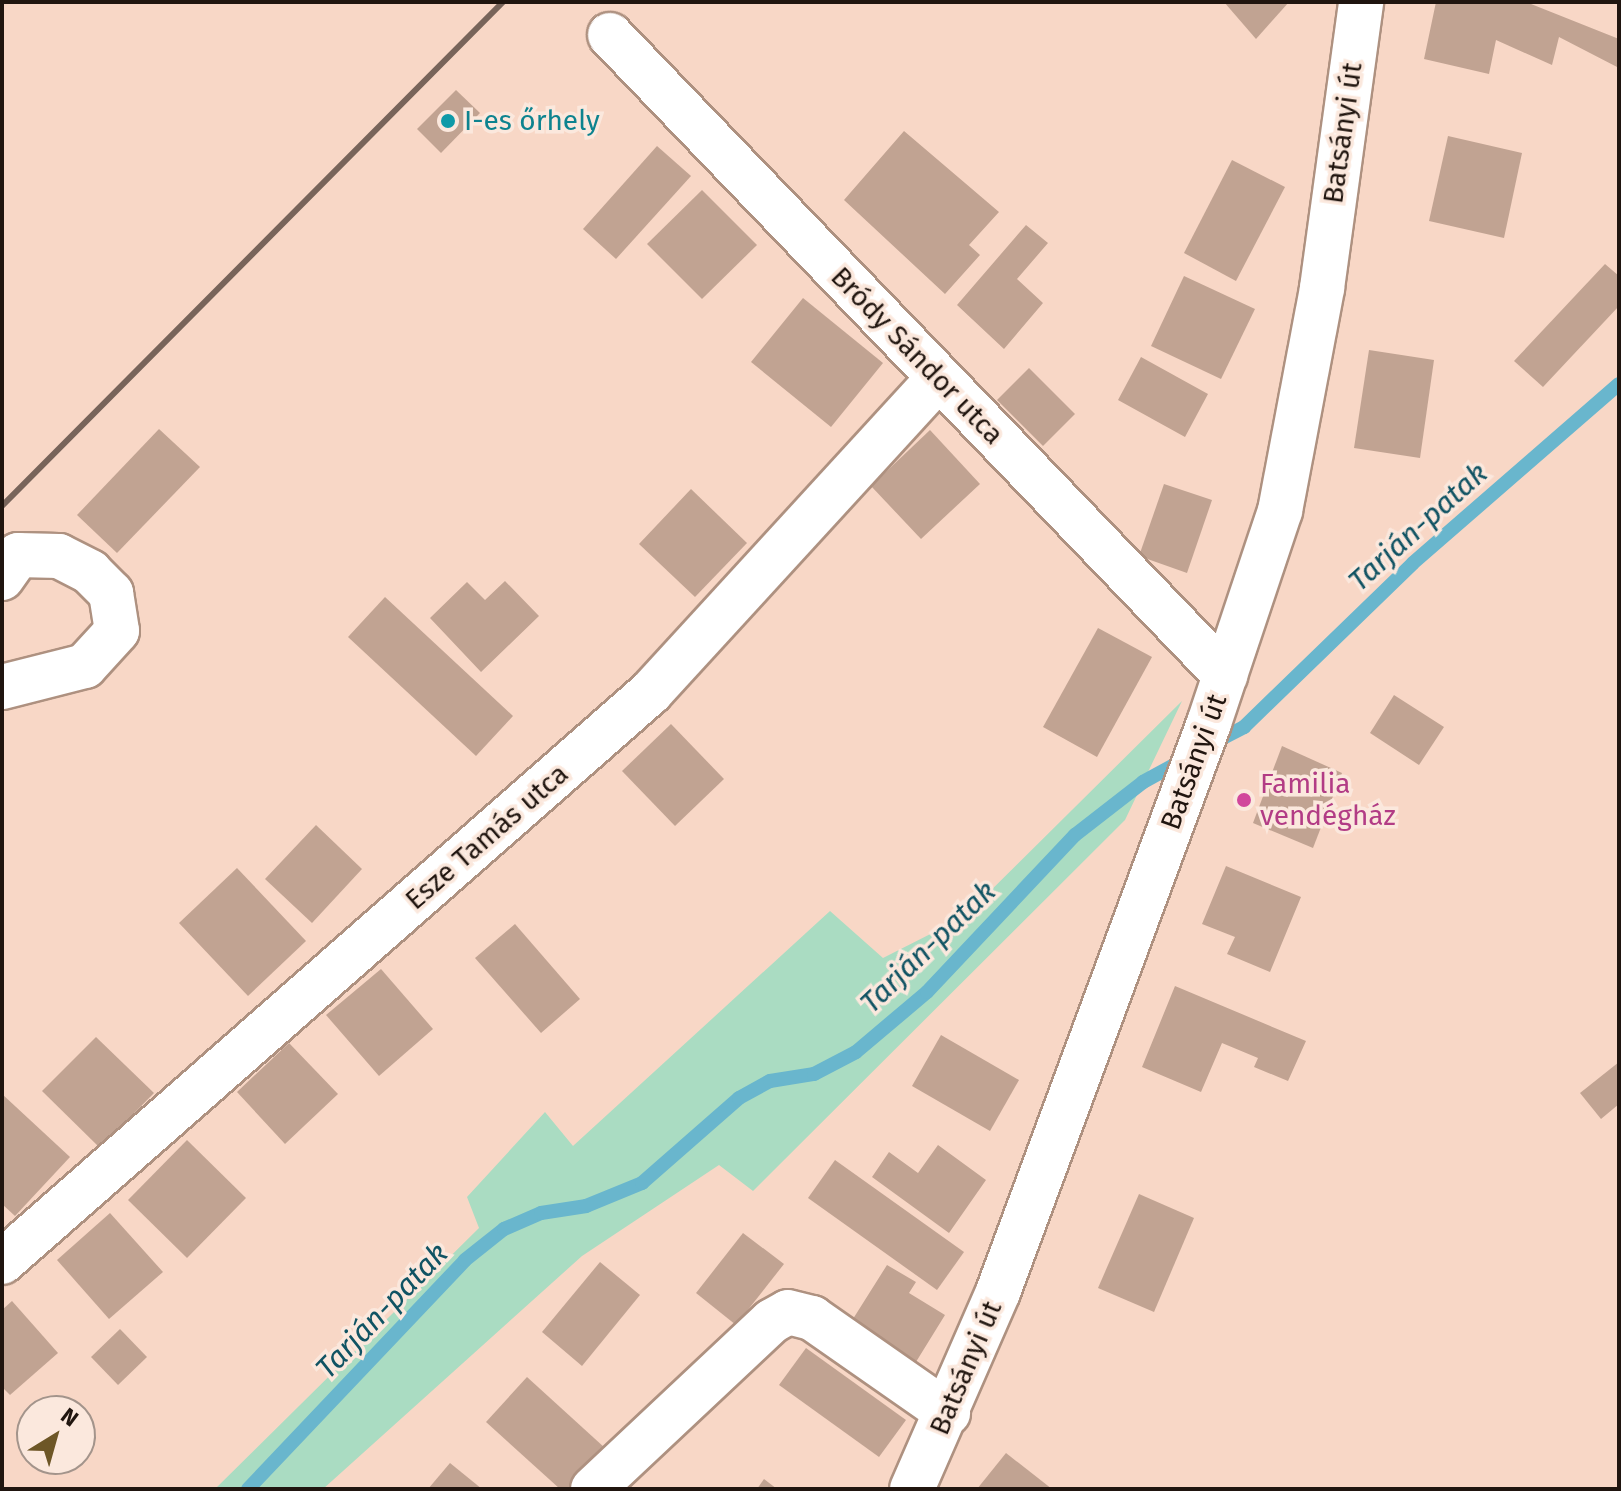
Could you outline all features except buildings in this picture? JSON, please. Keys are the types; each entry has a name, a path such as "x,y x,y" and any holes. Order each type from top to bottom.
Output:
{"street":[{"name":"Batsányi út","path":"912,1489 948,1413 1169,831 1280,511 1322,288 1361,2"},
{"name":"Bródy Sándor utca","path":"610,35 1225,675"},
{"name":"Esze Tamás utca","path":"2,1262 651,692 938,379"},
{"path":"2,578 18,555 59,556 90,572 111,593 117,631 85,666 2,687"},
{"path":"593,1489 772,1321 788,1312 812,1318 948,1413"}],"green space":[{"path":"1182,701 1125,820 753,1191 719,1165 582,1256 323,1489 215,1489 479,1228 467,1197 545,1112 573,1146 830,911 883,958 964,917"}],"waterway":[{"name":"Tarján-patak","path":"1213,743 1244,727 1413,563 1619,384"},
{"name":"Tarján-patak","path":"248,1489 465,1260 504,1229 541,1213 586,1206 642,1183 739,1098 770,1081 814,1074 856,1052 927,992 1075,835 1143,782 1185,759"}],"railway":[{"path":"2,506 503,2"}],"place":[{"name":"I-es őrhely","path":"448,121"},
{"name":"Familia vendégház","path":"1244,800"}]}
